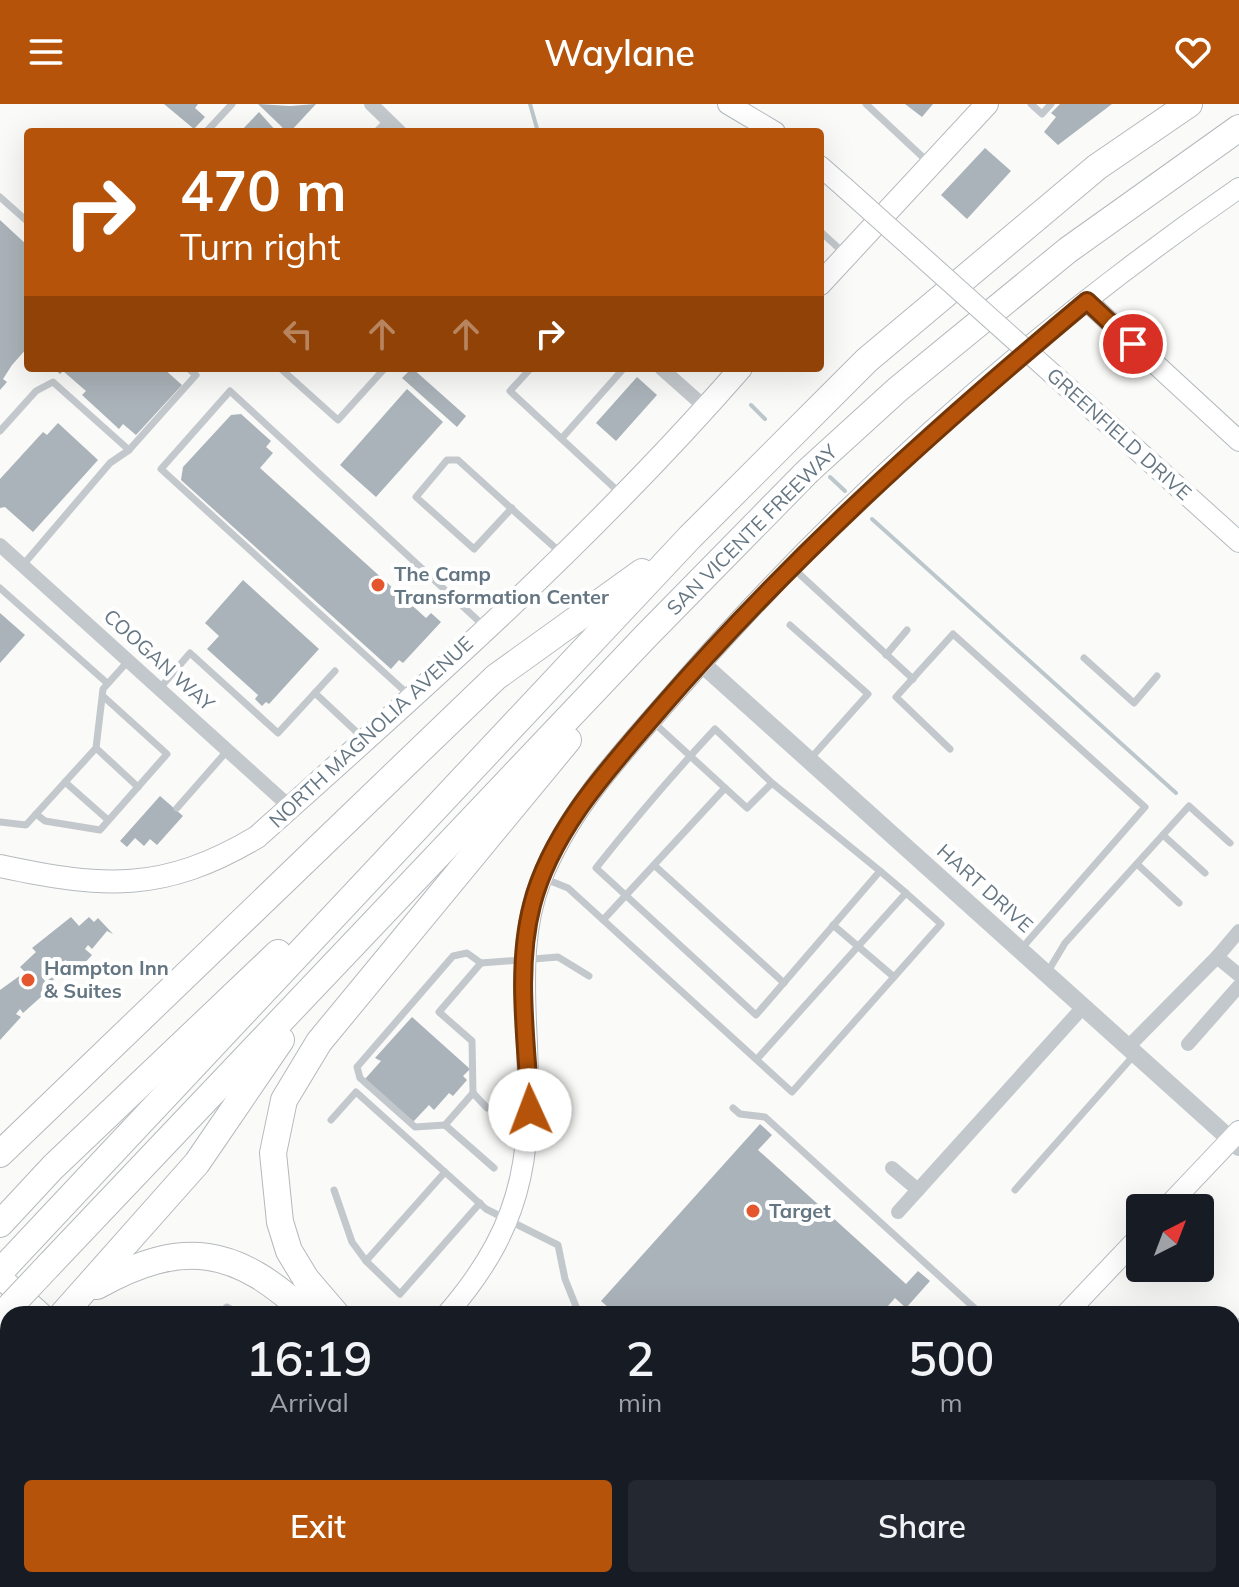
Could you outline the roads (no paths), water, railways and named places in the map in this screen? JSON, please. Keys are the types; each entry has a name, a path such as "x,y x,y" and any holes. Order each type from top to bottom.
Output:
{"highway":[{"name":"SAN VICENTE FREEWAY","path":"487,755 690,537 867,360 1097,167 1189,104"},
{"name":"SAN VICENTE FREEWAY","path":"316,987 646,636 808,471 897,390 1068,250 1239,128"},
{"path":"0,1154 496,677 690,537"},
{"path":"329,1306 306,1279 289,1251 280,1222 273,1153 284,1100 319,1042 537,782 646,636"},
{"path":"4,1219 53,1167 487,755"},
{"path":"0,1274 487,755"},
{"path":"10,1306 184,1120 316,987"},
{"path":"72,1305 197,1163 316,987"},
{"path":"72,1305 138,1264 182,1254 207,1255 234,1262 264,1277 298,1306"}],"main road":[{"path":"728,104 768,128"},
{"path":"824,280 987,104"},
{"name":"GREENFIELD DRIVE","path":"824,170 1239,542"},
{"path":"454,1306 478,1278 509,1218 524,1165 530,1110 525,959 531,907 541,877 588,795 700,662 791,566 896,465 1087,301 1239,188"},
{"path":"1087,301 1239,441"},
{"name":"NORTH MAGNOLIA AVENUE","path":"0,866 60,879 108,883 185,873 222,858 257,837 486,627 622,495 738,372"},
{"path":"1180,1194 1236,1139"},
{"path":"1073,1306 1126,1251"},
{"path":"0,1274 32,1306"}],"street":[{"path":"371,104 396,128"},
{"path":"666,372 706,408"},
{"name":"COOGAN WAY","path":"0,545 290,807"},
{"name":"HART DRIVE","path":"700,662 1132,1051 1236,1139"},
{"path":"1132,1051 1239,931"},
{"path":"1217,957 1239,975"},
{"path":"1188,1044 1239,986"},
{"path":"898,1212 1084,1006"},
{"path":"892,1168 918,1190"}],"lane":[{"path":"210,128 232,104"},
{"path":"866,104 931,165"},
{"path":"1031,104 1042,114 1051,104"},
{"path":"380,128 388,120"},
{"path":"0,197 24,218"},
{"path":"824,235 847,255"},
{"path":"23,565 110,463 129,450 196,375 193,372"},
{"path":"284,372 338,420 381,372"},
{"path":"527,372 510,391 622,495"},
{"path":"562,438 620,372"},
{"path":"0,431 36,391 53,382 129,450"},
{"path":"411,698 161,469 230,391 486,627"},
{"path":"512,508 474,549 416,497 447,460 458,460 512,508 562,553"},
{"path":"791,566 913,679"},
{"path":"0,588 107,683"},
{"path":"790,625 868,694 809,760"},
{"path":"886,655 907,630"},
{"path":"950,749 896,697 953,634 1145,807 1021,950"},
{"path":"160,688 190,653 278,733 335,671"},
{"path":"1084,658 1134,703 1157,676"},
{"path":"0,822 26,825 96,748 107,683 129,660"},
{"path":"315,693 365,741"},
{"path":"36,814 45,821 100,830 167,754 104,697"},
{"path":"651,720 747,808 772,783"},
{"path":"541,877 568,888 792,1092 941,924 880,871 772,783 715,729 596,868 756,1015 880,871"},
{"path":"96,748 138,787"},
{"path":"177,808 229,750"},
{"path":"65,782 108,820"},
{"path":"603,920 725,788"},
{"path":"1046,973 1065,943 1189,806 1230,843"},
{"path":"1163,835 1205,873"},
{"path":"1137,864 1179,903"},
{"path":"654,865 784,983"},
{"path":"757,1059 906,893"},
{"path":"833,925 894,977"},
{"path":"473,1093 445,1125 415,1127 360,1078 357,1067 449,958 467,953 481,963 558,957 589,976"},
{"path":"481,963 439,1012 472,1041 473,1093 487,1108 530,1110"},
{"path":"1015,1190 1132,1051"},
{"path":"331,1120 356,1092 480,1203 558,1245 565,1279 576,1306"},
{"path":"733,1108 740,1114 765,1117 972,1306"},
{"path":"445,1125 494,1168"},
{"path":"366,1261 445,1172"},
{"path":"334,1190 352,1242 366,1261 400,1294 480,1203"}],"waterway":[{"path":"530,104 537,128"},
{"path":"751,405 765,419"},
{"path":"830,477 845,491"},
{"path":"872,519 1176,793"}],"place":[{"name":"The Camp Transformation Center","path":"378,585"},
{"name":"Hampton Inn & Suites","path":"28,980"},
{"name":"Target","path":"753,1211"}]}
